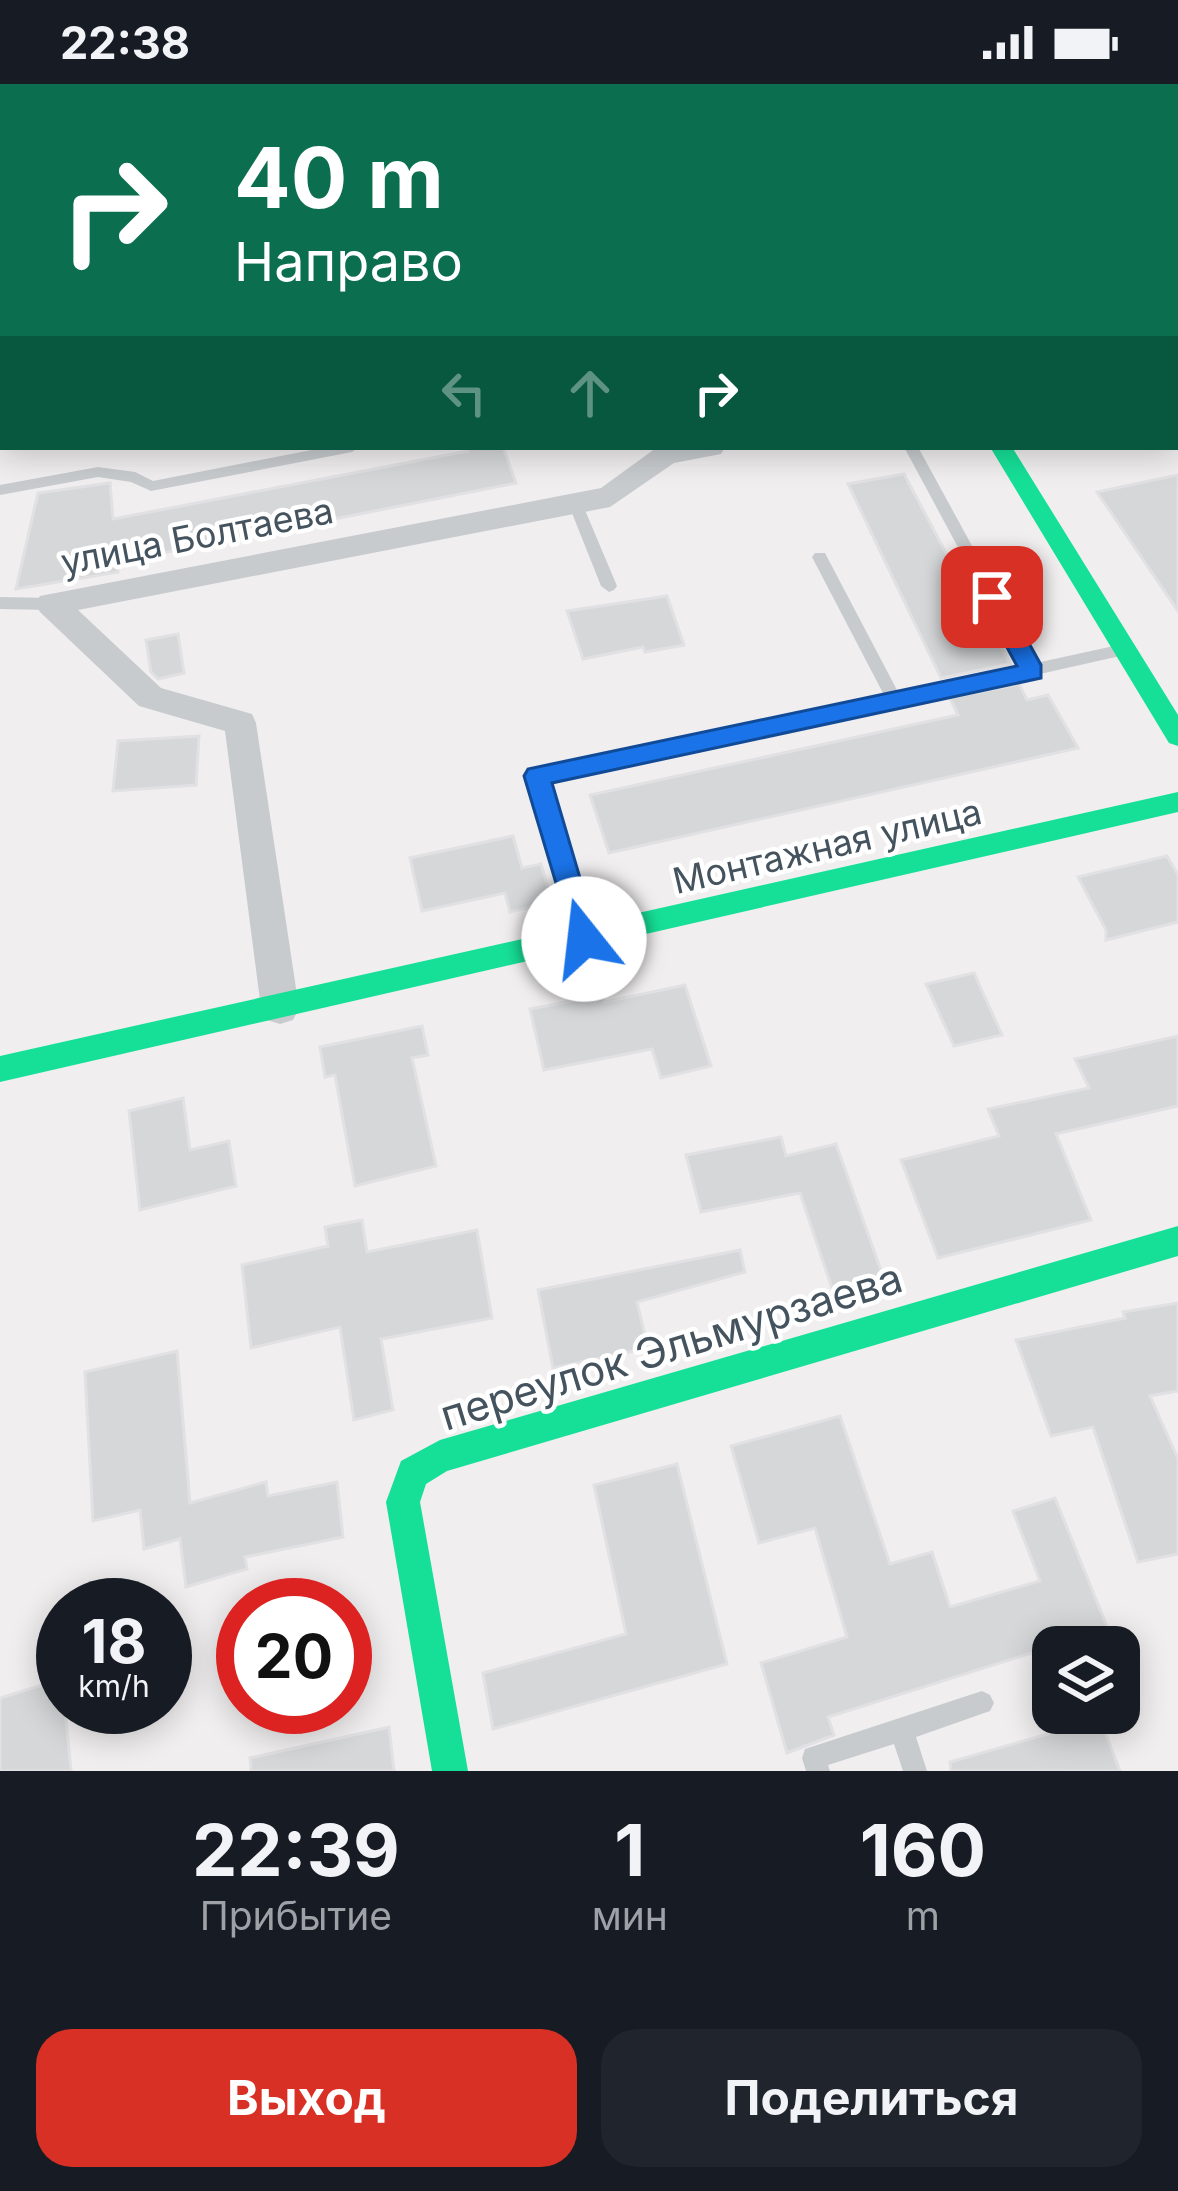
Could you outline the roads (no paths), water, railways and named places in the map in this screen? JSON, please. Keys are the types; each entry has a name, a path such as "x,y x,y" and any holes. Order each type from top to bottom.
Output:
{"street":[{"name":"улица Болтаева","path":"51,604 610,497 667,455 694,450"},
{"path":"1003,450 1178,736"},
{"name":"улица Болтаева","path":"51,604 150,698 240,723 280,1008"},
{"name":"Монтажная улица","path":"0,1069 1178,802"},
{"name":"переулок Эльмурзаева","path":"450,1771 404,1502 413,1473 440,1457 1178,1240"}],"lane":[{"path":"0,490 116,470 137,475 152,486 337,450"},
{"path":"913,450 1033,672"},
{"path":"575,503 609,586"},
{"path":"820,556 895,700"},
{"path":"0,603 51,604"},
{"path":"584,939 537,776 1125,650"},
{"path":"818,1771 814,1759 982,1703"},
{"path":"901,1730 915,1771"}]}
